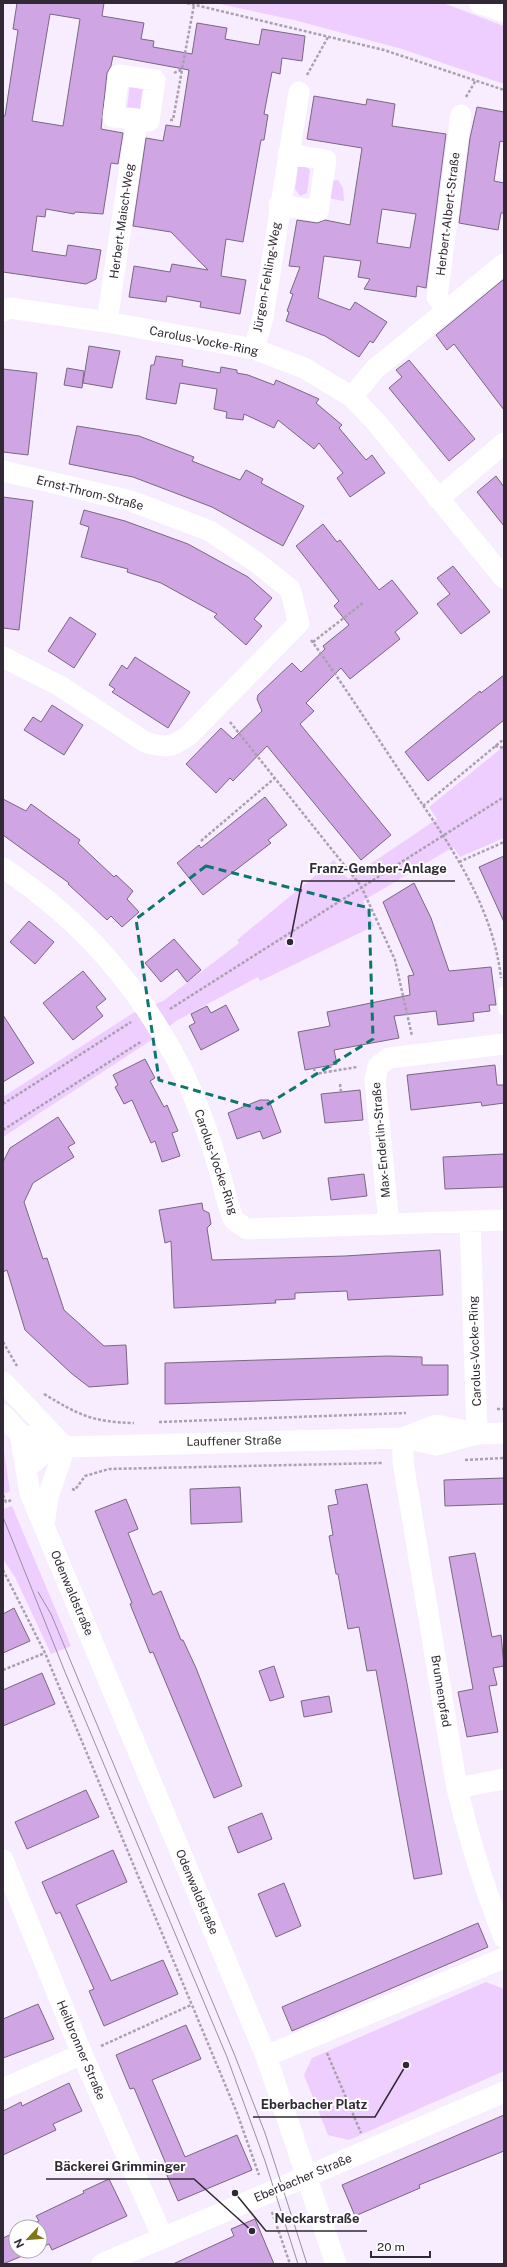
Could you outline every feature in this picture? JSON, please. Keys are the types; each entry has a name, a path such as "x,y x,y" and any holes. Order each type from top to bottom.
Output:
{"main road":[{"path":"480,3 504,11"}],"street":[{"path":"119,75 154,80 149,121 137,119 114,117 119,75"},
{"name":"Jürgen-Fehling-Weg","path":"254,349 263,317 279,205 299,92"},
{"name":"Herbert-Albert-Straße","path":"447,309 437,297 463,109"},
{"name":"Herbert-Maisch-Weg","path":"107,322 137,119"},
{"name":"Jürgen-Fehling-Weg","path":"279,205 318,211 326,160 288,154"},
{"path":"352,397 375,369 504,264"},
{"name":"Carolus-Vocke-Ring","path":"3,311 10,308 107,322 254,349 304,368 352,397 376,422 504,578"},
{"path":"438,499 504,443"},
{"name":"Ernst-Throm-Straße","path":"3,472 131,501 210,531 256,562 290,590 299,623"},
{"path":"3,657 60,686 145,742 161,746 174,745 188,736 299,623"},
{"name":"Carolus-Vocke-Ring","path":"3,868 40,892 82,930 123,976 147,1024 183,1073 209,1134 234,1219 248,1229 504,1220"},
{"name":"Max-Enderlin-Straße","path":"389,1224 375,1080 378,1066 389,1058 504,1044"},
{"name":"Carolus-Vocke-Ring","path":"470,1221 478,1434"},
{"path":"3,1382 65,1447"},
{"path":"3,1415 20,1434 65,1447"},
{"name":"Lauffener Straße","path":"65,1447 403,1438 436,1425 478,1434 504,1432"},
{"name":"Odenwaldstraße","path":"20,1434 30,1493 266,2056 336,2264"},
{"name":"Brunnenpfad","path":"403,1438 403,1462 466,1829 504,1938"},
{"path":"26,1468 45,1453 65,1447"},
{"path":"44,1525 48,1497 65,1447"},
{"path":"458,1788 504,1779"},
{"name":"Heilbronner Straße","path":"5,1871 82,2054 163,2238"},
{"path":"266,2056 504,1958"},
{"path":"3,2089 82,2054"},
{"name":"Eberbacher Straße","path":"102,2264 504,2092"}],"lane":[{"path":"503,992 504,1010"}],"path":[{"path":"187,3 384,50 504,90"},
{"path":"154,80 182,69 194,4"},
{"path":"299,92 328,37"},
{"path":"463,109 476,80"},
{"path":"312,642 363,603"},
{"path":"299,623 423,806 459,862 488,922 499,958 503,992"},
{"path":"217,706 276,777 362,886 395,960 417,1054"},
{"path":"423,806 504,739"},
{"path":"495,746 504,748"},
{"path":"201,841 276,777"},
{"path":"3,1104 131,1022 147,1024 504,796"},
{"path":"459,862 504,842"},
{"path":"3,1130 142,1041 147,1024"},
{"path":"330,1065 331,1071"},
{"path":"314,1068 316,1074 378,1066"},
{"path":"340,1084 341,1092"},
{"path":"42,1392 75,1413 105,1422 137,1423"},
{"path":"478,1410 504,1409"},
{"path":"152,1422 409,1413"},
{"path":"460,1460 504,1458"},
{"path":"75,1490 85,1476 109,1469 403,1462"},
{"path":"3,1495 6,1502 16,1499"},
{"path":"3,1570 45,1653 237,2113 290,2264"},
{"path":"3,1670 45,1653"},
{"path":"82,2054 191,2005"},
{"path":"319,2034 368,2150"}],"highlighted area":[{"path":"206,866 369,908 373,1039 260,1109 159,1080 136,919"}],"shaded area":[{"path":"215,3 443,3 504,26 504,84 402,49 294,20"},
{"path":"130,84 143,87 140,109 127,107"},
{"path":"305,165 310,170 307,193 300,196 295,189 298,167"},
{"path":"338,180 343,188 344,201 322,197 327,182"},
{"path":"504,746 504,838 460,857 453,847 363,901 374,926 260,981 258,977 176,1021 150,1041 3,1137 3,1097 133,1013 163,1001 239,943 237,940 334,860 348,879 437,819 429,807"},
{"path":"3,1444 10,1491 5,1494 3,1489"},
{"path":"12,1506 71,1646 51,1654 15,1577 3,1559 3,1509"},
{"path":"486,1982 504,1989 504,2071 349,2140 328,2135 304,2075 312,2058"}],"building":[{"path":"17,3 104,3 102,16 144,23 141,39 154,41 153,47 192,54 197,23 227,28 225,39 259,45 262,29 305,36 302,61 282,58 280,74 272,72 264,114 268,115 264,140 261,140 243,242 226,239 221,276 246,280 240,314 200,307 201,302 167,296 166,302 129,297 134,266 170,272 172,264 208,270 171,232 133,226 146,138 163,141 166,125 180,127 189,70 113,56 111,66 107,73 101,129 123,133 118,164 111,163 103,214 75,212 74,214 46,209 45,217 37,216 32,251 66,256 68,245 101,250 96,279 86,284 3,272 3,116 5,116 18,30 13,29","holes":["50,14 80,19 63,126 32,121"]},
{"path":"314,96 366,105 367,99 395,104 392,126 446,134 426,288 417,286 416,297 364,289 370,279 358,277 361,261 324,256 318,298 350,310 355,302 387,322 373,343 370,341 359,357 325,336 286,321 289,312 287,311 293,294 290,293 300,267 289,266 297,220 317,223 325,220 350,225 362,148 307,139","holes":["382,209 416,214 410,248 377,243"]},
{"path":"477,107 504,112 504,142 500,141 494,181 504,183 504,213 501,213 498,230 459,223 470,138"},
{"path":"504,279 504,410 454,344 447,350 436,335"},
{"path":"89,346 120,351 112,388 83,383"},
{"path":"156,356 183,360 182,366 220,373 221,367 237,370 237,373 248,375 274,385 276,380 319,399 316,403 342,425 339,428 366,460 372,455 385,473 350,497 337,478 343,473 319,443 314,449 278,420 274,428 244,414 243,420 226,418 227,412 214,409 217,389 180,383 176,404 146,399 151,365 154,365"},
{"path":"409,360 475,439 449,461 389,388 402,377 396,370"},
{"path":"67,368 84,371 82,388 64,385"},
{"path":"3,369 37,373 28,455 3,452"},
{"path":"77,426 139,436 194,457 192,461 240,480 246,470 263,479 261,483 304,506 283,546 212,507 133,477 69,464"},
{"path":"496,476 504,487 504,526 477,492"},
{"path":"3,497 33,501 19,630 3,628"},
{"path":"84,510 125,521 188,544 248,577 272,598 254,619 262,626 246,645 214,617 217,614 161,583 127,572 128,569 81,557 89,527 80,524"},
{"path":"323,524 337,542 340,540 379,590 392,580 418,613 395,632 400,639 350,679 341,668 306,703 314,711 300,724 391,835 361,860 267,746 233,781 230,778 216,793 186,764 221,728 233,739 262,711 257,699 258,695 292,663 301,672 325,649 323,646 349,625 334,606 339,601 296,546"},
{"path":"453,566 490,612 461,634 437,604 450,594 437,578"},
{"path":"70,617 96,634 74,668 48,651"},
{"path":"135,657 190,692 168,728 112,692 115,689 109,685 122,665 127,669"},
{"path":"504,675 504,720 428,781 405,752 480,691 481,693"},
{"path":"52,705 83,725 64,755 24,730 33,717 41,722"},
{"path":"265,797 287,825 268,840 271,843 203,895 177,863 199,845 201,848"},
{"path":"3,799 26,811 31,804 80,840 78,843 114,877 116,875 133,891 127,899 139,912 122,927 111,916 107,920 68,884 69,883 3,835"},
{"path":"504,856 504,922 479,867"},
{"path":"414,883 431,918 449,971 491,967 496,1005 489,1005 490,1011 473,1013 474,1021 438,1025 436,1011 394,1016 399,1038 334,1050 337,1064 305,1070 298,1032 330,1026 327,1012 410,995 408,976 414,975 383,902"},
{"path":"29,921 54,942 35,964 10,942"},
{"path":"174,939 201,970 187,982 177,969 161,982 145,963"},
{"path":"83,971 106,999 96,1007 103,1016 73,1040 43,1003"},
{"path":"226,1005 239,1030 201,1050 189,1026 195,1023 191,1014 207,1006 211,1013"},
{"path":"3,1015 34,1063 3,1082"},
{"path":"145,1059 155,1078 150,1081 164,1107 167,1105 178,1131 172,1133 180,1156 162,1162 155,1141 151,1143 132,1100 124,1104 115,1087 118,1085 113,1075"},
{"path":"495,1065 497,1085 504,1085 504,1103 482,1106 481,1102 411,1110 407,1075"},
{"path":"360,1090 363,1120 325,1123 321,1094"},
{"path":"260,1100 269,1100 281,1132 263,1139 260,1131 237,1139 228,1113"},
{"path":"58,1117 75,1143 68,1147 74,1157 33,1183 24,1202 43,1259 47,1258 64,1310 104,1346 126,1345 128,1384 89,1387 71,1373 25,1330 7,1270 3,1272 3,1162 10,1148"},
{"path":"504,1154 504,1187 445,1189 443,1157"},
{"path":"364,1174 367,1196 331,1200 328,1178"},
{"path":"202,1203 203,1210 209,1213 211,1224 207,1228 212,1260 345,1256 440,1250 443,1295 348,1300 347,1291 295,1293 295,1299 275,1300 276,1303 174,1308 171,1241 165,1243 159,1210"},
{"path":"388,1356 422,1357 422,1365 448,1365 448,1395 165,1404 165,1363"},
{"path":"504,1478 504,1504 445,1506 444,1480"},
{"path":"367,1484 406,1678 442,1874 414,1879 376,1670 367,1671 359,1627 348,1629 338,1574 336,1574 329,1536 333,1535 328,1506 338,1504 335,1490"},
{"path":"240,1487 242,1522 191,1524 190,1489"},
{"path":"126,1499 138,1529 128,1533 153,1595 161,1591 181,1640 183,1640 196,1668 242,1786 214,1798 153,1652 150,1653 130,1604 132,1603 95,1511"},
{"path":"475,1553 492,1637 501,1635 504,1666 493,1668 497,1685 489,1686 498,1732 467,1737 458,1692 473,1689 449,1557"},
{"path":"14,1608 30,1641 3,1653 3,1614"},
{"path":"274,1666 284,1697 270,1701 259,1671"},
{"path":"42,1673 55,1704 3,1726 3,1690"},
{"path":"329,1696 332,1712 304,1717 301,1701"},
{"path":"86,1790 99,1817 27,1849 15,1822"},
{"path":"262,1813 272,1839 238,1853 228,1827"},
{"path":"113,1850 127,1882 76,1905 111,1981 163,1960 178,1994 104,2026 89,1991 94,1989 60,1912 56,1914 42,1882"},
{"path":"284,1883 301,1926 276,1937 258,1894"},
{"path":"478,1923 488,1947 292,2031 282,2007"},
{"path":"38,2004 54,2039 3,2058 3,2019"},
{"path":"186,2025 201,2059 152,2080 185,2157 237,2135 252,2170 178,2201 163,2166 166,2164 134,2088 130,2089 116,2055"},
{"path":"69,2083 82,2111 53,2124 56,2130 3,2155 3,2111 21,2102 22,2106"},
{"path":"504,2115 504,2151 419,2185 420,2188 355,2216 342,2185"},
{"path":"109,2179 127,2216 52,2250 48,2244 48,2219 38,2219 36,2216 84,2193 83,2191"},
{"path":"255,2219 274,2264 173,2264 234,2236 231,2229"},
{"path":"8,2236 8,2259 15,2259 3,2264 3,2238"}],"tram line":[{"path":"3,1517 65,1672 227,2057 265,2161 298,2264"},
{"path":"38,1592 51,1614 235,2056 265,2133 307,2264"}],"place":[{"name":"Franz-Gember-Anlage","path":"290,942"},
{"name":"Eberbacher Platz","path":"406,2065"},
{"name":"Neckarstraße","path":"235,2193"},
{"name":"Bäckerei Grimminger","path":"252,2231"}]}
